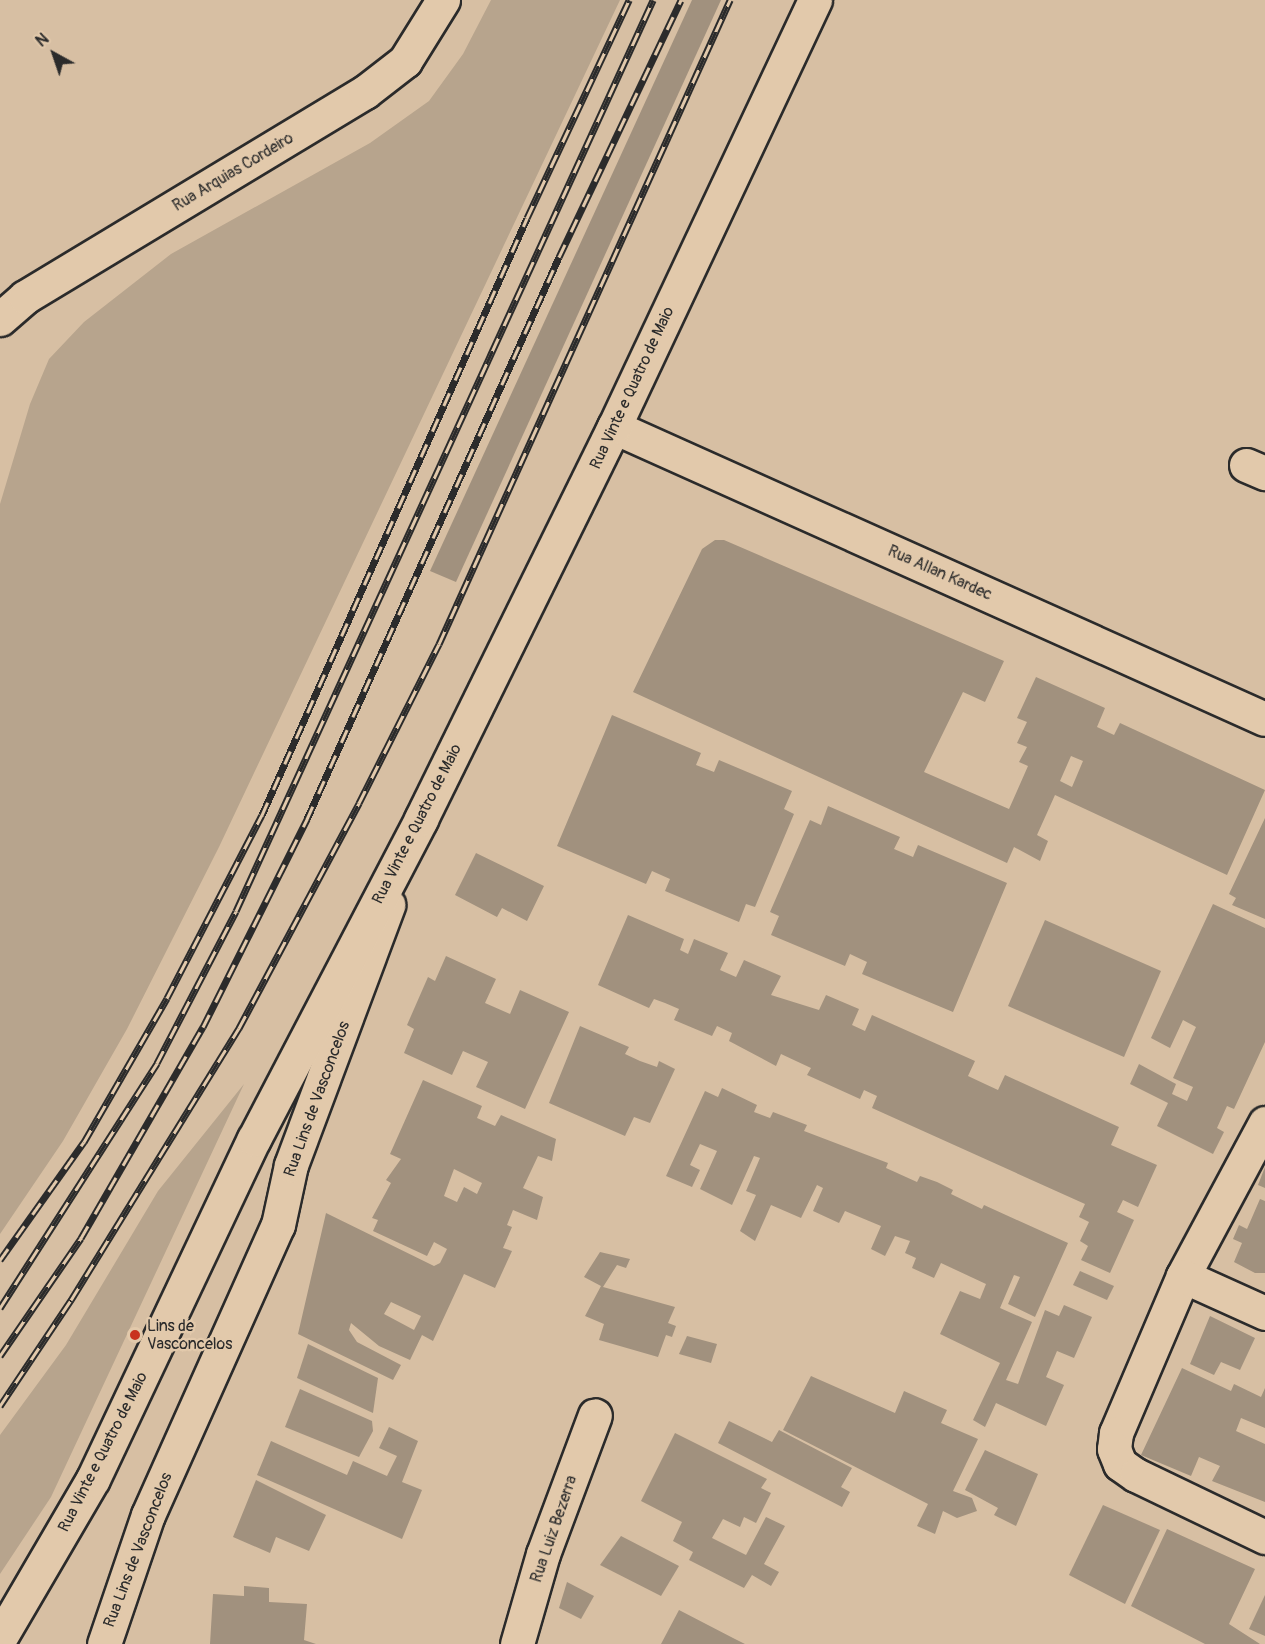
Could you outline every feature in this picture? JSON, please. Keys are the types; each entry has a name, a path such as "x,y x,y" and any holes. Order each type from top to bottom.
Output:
{"street":[{"name":"Rua Arquias Cordeiro","path":"0,319 25,297 365,92 405,61 442,0"},
{"name":"Rua Vinte e Quatro de Maio","path":"0,1638 93,1479 254,1139 421,819 614,427 815,0"},
{"name":"Rua Allan Kardec","path":"614,427 1265,719"},
{"name":"Rua Lins de Vasconcelos","path":"104,1644 148,1515 278,1225 291,1165 421,819"},
{"path":"1265,1123 1183,1276 1116,1433 1114,1449 1120,1464 1136,1474 1265,1537"},
{"path":"1183,1276 1265,1313"},
{"name":"Rua Luiz Bezerra","path":"517,1644 543,1554 595,1415"}],"shaded area":[{"path":"491,0 620,0 219,847 127,1029 63,1141 0,1234 0,504 30,404 49,359 84,322 171,254 370,143 429,101 463,54"},
{"path":"244,1084 51,1497 0,1574 0,1435 66,1345 158,1191"}],"building":[{"path":"692,0 721,0 456,582 430,571"},
{"path":"715,540 724,540 1004,661 985,702 963,692 924,772 1009,809 1028,766 1019,762 1027,747 1017,743 1027,722 1017,718 1036,677 1105,708 1097,727 1114,735 1120,723 1265,790 1227,875 1055,795 1037,835 1048,841 1040,861 1014,847 1007,863 633,692 702,549","holes":["1071,756 1083,761 1072,787 1060,781"]},
{"path":"612,715 701,753 696,765 714,772 719,760 792,791 784,809 794,814 755,907 746,904 739,922 665,891 670,879 652,871 646,884 557,846"},
{"path":"828,806 900,837 894,849 913,857 918,845 1007,883 953,1012 862,974 867,962 850,954 845,966 771,935 779,916 770,912 810,820 821,825"},
{"path":"1265,818 1265,919 1232,905 1236,898 1229,894"},
{"path":"476,853 544,886 527,921 502,908 497,917 455,895"},
{"path":"1213,904 1265,928 1265,1042 1234,1109 1227,1106 1217,1128 1224,1132 1213,1154 1157,1126 1168,1103 1130,1084 1139,1064 1176,1084 1172,1094 1187,1101 1193,1087 1173,1078 1196,1027 1183,1020 1170,1048 1151,1038"},
{"path":"628,915 684,939 680,950 688,954 694,939 728,953 720,970 736,977 744,960 781,976 771,995 819,1010 826,995 859,1009 852,1025 865,1031 872,1015 975,1061 968,1076 998,1090 1005,1075 1119,1127 1111,1145 1157,1165 1138,1207 1123,1200 1117,1212 1134,1220 1110,1273 1081,1260 1088,1246 1080,1241 1089,1222 1079,1217 1085,1204 872,1108 877,1096 864,1090 860,1099 807,1075 811,1068 781,1054 776,1066 729,1041 732,1033 717,1026 712,1036 674,1020 679,1009 654,999 649,1008 598,985"},
{"path":"1045,920 1161,971 1124,1057 1008,1006"},
{"path":"446,956 496,979 485,1003 510,1014 520,990 569,1012 525,1109 476,1087 488,1062 463,1051 452,1075 404,1053 414,1029 407,1025 428,977 435,981"},
{"path":"580,1026 629,1047 625,1054 640,1061 657,1067 659,1061 675,1069 650,1123 634,1117 625,1136 549,1103"},
{"path":"423,1080 482,1106 477,1118 495,1126 501,1115 556,1139 552,1161 538,1156 523,1188 543,1197 537,1220 513,1210 507,1225 512,1227 503,1248 512,1251 495,1288 464,1274 433,1341 422,1335 410,1360 379,1346 351,1323 349,1330 357,1342 401,1365 393,1380 298,1334 326,1213 434,1266 440,1263 447,1249 434,1242 427,1256 373,1231 378,1220 372,1218 391,1183 386,1180 401,1159 390,1154","holes":["454,1169 482,1183 477,1194 464,1187 457,1202 444,1196","391,1302 421,1316 414,1330 384,1314"]},
{"path":"722,1088 757,1105 754,1112 770,1118 773,1112 807,1125 804,1131 888,1163 886,1168 917,1182 920,1176 937,1182 953,1190 951,1194 982,1209 984,1205 1068,1243 1035,1317 1008,1304 1020,1277 1014,1275 1000,1308 1032,1322 1006,1380 1018,1384 1045,1310 1059,1316 1064,1305 1092,1317 1074,1358 1057,1351 1046,1377 1064,1385 1046,1426 996,1403 985,1427 973,1420 1000,1363 940,1334 960,1291 980,1299 986,1284 941,1263 934,1278 912,1268 916,1258 905,1253 910,1241 895,1236 885,1256 871,1249 881,1226 845,1211 839,1223 813,1211 823,1188 817,1185 801,1218 771,1205 755,1241 740,1231 756,1195 746,1191 760,1158 754,1156 732,1205 700,1189 717,1151 700,1144 690,1165 700,1170 692,1187 666,1176 705,1091 718,1097"},
{"path":"1265,1167 1265,1188 1258,1185"},
{"path":"1260,1199 1265,1201 1265,1273 1255,1273 1234,1262 1242,1243 1233,1239 1239,1225 1247,1229"},
{"path":"600,1252 630,1259 626,1268 617,1265 603,1287 675,1307 668,1323 676,1326 672,1337 666,1335 658,1357 599,1340 604,1324 585,1316 601,1286 584,1277"},
{"path":"1080,1271 1114,1286 1107,1300 1073,1285"},
{"path":"1210,1316 1255,1338 1240,1370 1221,1362 1214,1375 1190,1364"},
{"path":"687,1336 717,1344 711,1363 679,1354"},
{"path":"308,1344 378,1378 373,1413 297,1378"},
{"path":"1182,1368 1231,1391 1234,1384 1261,1397 1265,1388 1265,1428 1241,1418 1236,1431 1265,1444 1265,1502 1212,1481 1220,1466 1199,1457 1191,1476 1141,1455"},
{"path":"811,1376 895,1413 904,1391 947,1410 941,1423 978,1439 953,1491 972,1498 977,1511 957,1518 943,1511 935,1534 917,1526 928,1504 783,1430"},
{"path":"300,1389 372,1421 373,1431 359,1457 285,1427"},
{"path":"729,1421 772,1442 779,1430 852,1468 841,1487 850,1492 842,1507 718,1443"},
{"path":"389,1427 418,1441 402,1482 422,1490 402,1539 257,1475 271,1441 347,1475 353,1461 387,1476 397,1456 379,1448"},
{"path":"675,1433 767,1479 761,1488 771,1493 756,1523 744,1517 740,1527 723,1519 712,1538 746,1555 766,1517 785,1526 764,1564 779,1572 771,1586 752,1575 744,1588 689,1560 693,1552 673,1541 682,1522 641,1501"},
{"path":"985,1450 1038,1474 1016,1526 994,1515 998,1508 965,1490"},
{"path":"256,1480 326,1515 309,1551 276,1537 270,1553 233,1537"},
{"path":"1103,1505 1160,1530 1125,1604 1069,1575"},
{"path":"1167,1529 1255,1569 1229,1624 1260,1644 1205,1644 1131,1606"},
{"path":"621,1536 679,1566 661,1596 600,1565"},
{"path":"567,1582 594,1596 581,1619 559,1608"},
{"path":"244,1586 269,1588 269,1602 307,1604 304,1640 316,1644 210,1644 213,1594 244,1596"},
{"path":"1265,1595 1265,1636 1249,1629"},
{"path":"679,1610 733,1638 745,1644 661,1644"}],"railway":[{"path":"0,1260 84,1142 167,998 262,815 527,218 629,0"},
{"path":"0,1308 157,1063 236,911 653,0"},
{"path":"0,1356 81,1238 203,1027 307,819 559,257 681,0"},
{"path":"0,1406 71,1300 239,1028 359,803 439,644 730,0"}],"place":[{"name":"Lins de Vasconcelos","path":"135,1335"}]}
